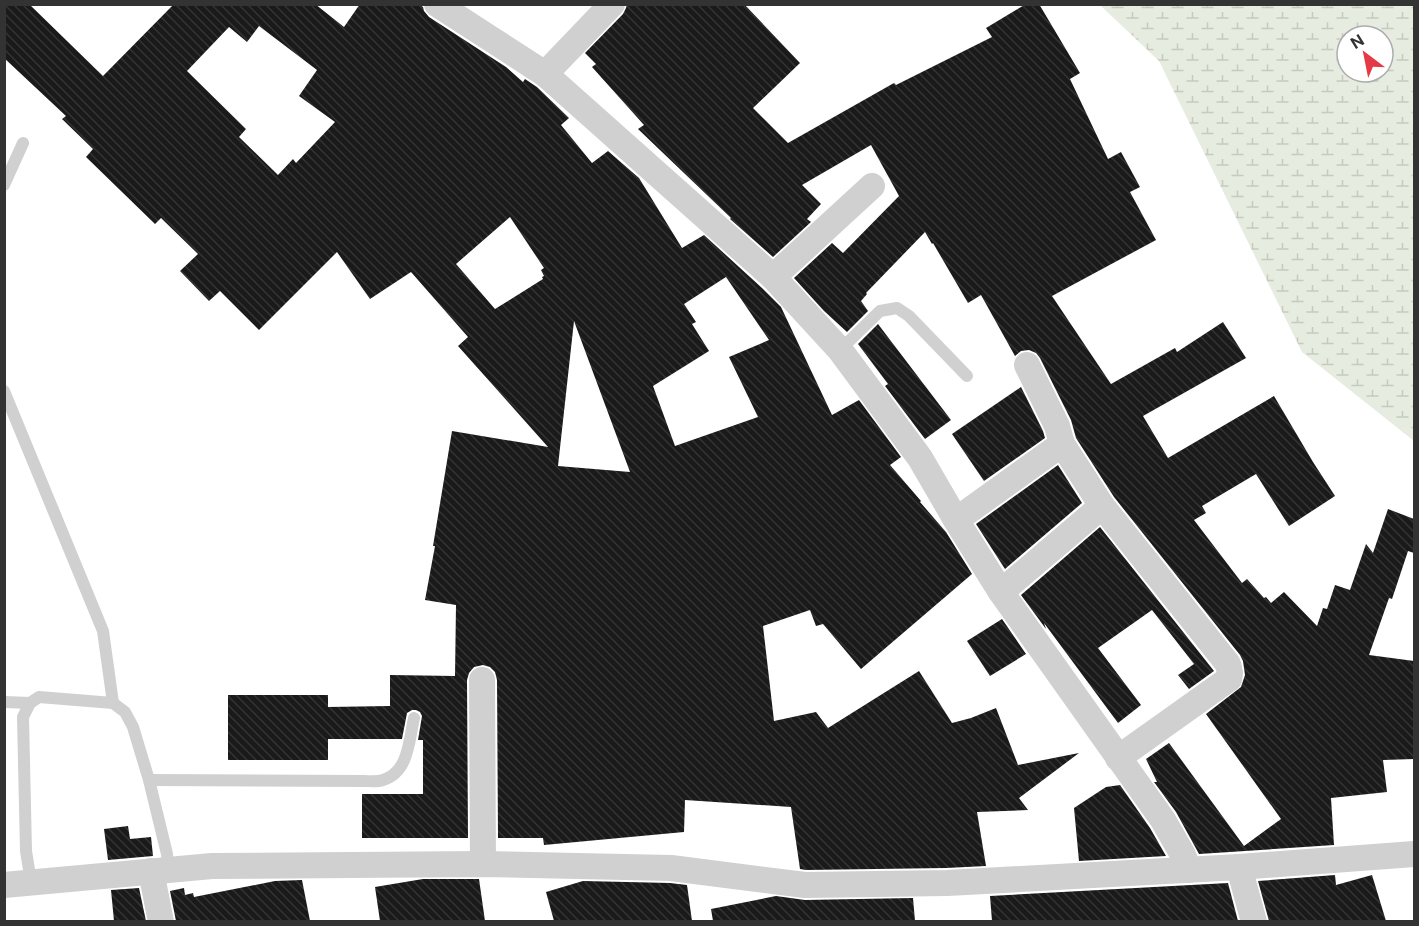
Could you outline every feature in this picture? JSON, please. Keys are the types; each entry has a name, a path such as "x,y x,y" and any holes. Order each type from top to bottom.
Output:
{"street":[{"path":"545,74 612,4"},
{"path":"443,6 545,74 773,277 840,350 920,458 1001,592 1163,820 1189,870"},
{"path":"773,277 872,186"},
{"path":"1027,365 1057,426 1062,444 1102,506 1228,664 1230,673 1228,679 1118,758"},
{"path":"956,520 1062,444"},
{"path":"1001,592 1102,506"},
{"path":"483,680 483,864"},
{"path":"4,885 212,866 483,864 670,868 805,885 947,883 1239,867 1414,854"},
{"path":"1239,867 1254,921"},
{"path":"160,871 161,921"}],"lane":[{"path":"4,185 23,143"},
{"path":"840,350 880,311 897,308 909,316 967,376"},
{"path":"4,391 103,631 112,703"},
{"path":"31,882 26,851 23,717 30,703 39,697 112,703 125,712 133,727 149,780 167,854 160,871"},
{"path":"4,702 30,703"},
{"path":"149,780 382,780 398,772 406,757 414,718"}],"green space":[{"path":"1100,5 1414,5 1414,441 1302,352 1159,61"}],"building":[{"path":"4,4 29,4 103,76 174,4 315,4 344,27 360,4 419,4 429,17 506,67 523,82 525,79 537,87 569,118 561,125 592,163 608,151 639,178 682,248 704,235 781,307 832,415 859,400 901,457 890,465 946,532 972,574 861,669 823,624 816,626 810,610 763,626 774,721 816,712 828,728 919,671 952,723 996,708 1018,765 1079,753 1019,798 1028,810 977,812 986,866 806,870 800,869 791,807 685,800 684,832 544,845 543,838 498,838 497,680 495,672 483,665 474,667 467,680 468,838 362,838 362,794 423,794 423,740 418,740 422,716 416,710 407,713 402,739 328,739 328,760 228,760 228,695 328,695 328,707 390,706 390,675 455,676 456,605 425,600 452,431 548,447 458,346 468,337 411,272 370,299 337,252 259,330 220,291 209,301 180,271 198,254 161,218 155,224 86,157 93,149 62,119 66,116 4,58","holes":["259,26 317,70 299,96 335,122 296,163 293,159 278,175 239,137 246,129 187,71 229,27 247,42","510,217 544,268 541,270 544,276 543,279 495,309 456,264","726,277 769,340 729,357 758,417 675,446 653,386 709,351 692,324 696,322 684,304","574,321 630,472 558,466"]},
{"path":"627,4 744,4 800,63 753,108 788,143 894,83 896,85 992,37 986,28 1026,4 1039,4 1080,73 1070,79 1108,159 1121,152 1140,187 1130,192 1156,240 1052,296 1111,384 1175,348 1177,352 1223,322 1246,358 1143,416 1168,458 1274,396 1335,496 1289,526 1256,474 1202,506 1206,513 1194,520 1242,583 1247,579 1271,603 1284,592 1317,626 1323,608 1327,609 1335,585 1350,590 1366,544 1373,553 1388,509 1414,519 1414,553 1408,551 1392,599 1389,598 1369,655 1414,661 1414,759 1383,760 1387,792 1331,798 1334,845 1199,854 1176,812 1154,782 1157,782 1146,759 1169,743 1244,846 1281,819 1206,714 1241,687 1245,675 1240,655 1114,497 1076,438 1071,420 1040,358 1029,350 1021,351 1015,356 981,295 968,303 925,232 866,293 861,301 868,311 847,332 794,278 832,243 843,253 899,196 871,145 802,185 821,204 807,219 811,222 773,257 730,219 638,129 644,125 592,67 596,64 585,53 623,14"},
{"path":"878,324 951,420 925,439 885,386 888,384 858,344"},
{"path":"1021,387 1045,438 984,481 952,434"},
{"path":"1058,465 1082,503 1005,569 976,524"},
{"path":"1100,527 1214,671 1189,689 1178,675 1194,664 1152,610 1098,648 1141,705 1118,723 1021,595"},
{"path":"1002,619 1026,654 990,676 967,641"},
{"path":"1120,785 1166,856 1079,861 1074,808 1106,787"},
{"path":"128,826 130,839 151,837 153,856 108,860 104,829"},
{"path":"1335,875 1336,885 1372,875 1386,921 1269,921 1258,881"},
{"path":"423,879 479,879 485,921 380,921 375,887"},
{"path":"302,880 310,921 176,921 170,891 184,888 185,895 193,893 194,897 275,881"},
{"path":"583,881 687,885 692,921 554,921 546,892"},
{"path":"1228,883 1238,921 992,921 990,896"},
{"path":"139,888 146,921 114,921 111,890"},
{"path":"776,896 805,900 913,898 915,921 713,921 711,909"}]}
